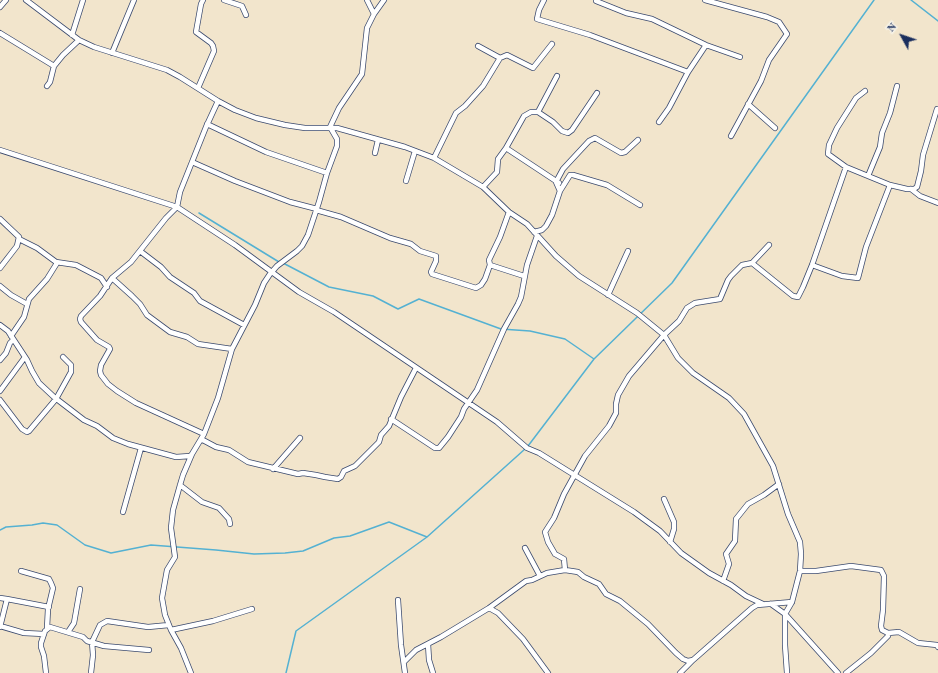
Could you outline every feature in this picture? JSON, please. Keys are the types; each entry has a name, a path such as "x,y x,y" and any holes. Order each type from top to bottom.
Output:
{"street":[{"path":"0,7 6,0"},
{"path":"26,0 78,40 94,47 167,70 235,110 256,118 285,125 305,128 337,128 405,147 434,158 483,187 509,212 527,224 556,256 579,276 642,316 664,335 678,358 693,373 729,398 744,414 773,466 788,514 800,542 801,554 800,571 792,602 785,614 785,653 787,673"},
{"path":"72,35 83,0"},
{"path":"112,53 134,0"},
{"path":"198,88 214,51 211,43 196,32 203,0"},
{"path":"224,0 242,6 246,14"},
{"path":"367,0 374,14"},
{"path":"330,127 339,108 362,74 367,28 374,14 384,0"},
{"path":"544,0 539,10 537,19 590,35 688,72"},
{"path":"595,0 626,13 652,19 706,45 740,57"},
{"path":"705,0 767,16 779,22 787,34 769,60 760,81 731,136"},
{"path":"0,33 54,66"},
{"path":"47,86 50,82 54,66 78,40"},
{"path":"434,158 456,113 465,106 483,86 500,58 507,55 533,68 552,44"},
{"path":"659,122 672,102 688,72 706,45"},
{"path":"478,46 500,58"},
{"path":"538,112 557,76"},
{"path":"868,176 880,147 882,133 890,113 897,86"},
{"path":"865,90 856,98 837,128 829,145 828,154 846,167 890,186 914,190 916,187 921,171 923,155 937,109"},
{"path":"483,187 497,172 498,158 506,148 524,116 532,112 538,112 553,122 562,131 568,132 572,130 597,93"},
{"path":"204,434 136,403 117,392 108,384 101,375 101,365 110,349 97,340 80,319 81,316 100,296 112,278 131,262 166,218 177,207 180,192 207,124 218,101"},
{"path":"748,104 775,128"},
{"path":"207,124 266,152 326,173"},
{"path":"191,673 165,615 162,598 167,570 175,557 171,528 173,510 183,475 192,454 204,434 218,398 232,349 255,305 264,283 272,271 302,246 317,210 326,173 337,146 336,139 330,127"},
{"path":"556,182 563,169 588,141 595,138 621,153 625,152 638,140"},
{"path":"376,153 378,140"},
{"path":"506,148 556,182 564,185"},
{"path":"0,150 177,207 235,245 299,292 334,312 497,422 527,448 539,453 634,512 660,531 681,553 709,573 762,604"},
{"path":"406,180 415,151"},
{"path":"192,162 235,181 290,202 341,217 390,238 408,243 420,250 436,256 436,261 431,272 432,274 476,288 483,283 490,265 489,260 500,238 509,212"},
{"path":"752,263 793,296 798,297 812,265 846,167"},
{"path":"391,419 435,448 439,448 461,417 462,412 481,383 502,333 521,297 524,276 536,234 546,226 552,215 560,192 569,176 573,175 607,185 640,205"},
{"path":"556,182 560,192"},
{"path":"812,265 842,276 858,278 866,247 890,186"},
{"path":"911,189 920,196 938,203"},
{"path":"0,219 19,237 19,239 37,248 57,263 76,265 101,278 106,287"},
{"path":"0,268 17,246 19,239"},
{"path":"565,570 564,559 555,554 545,532 554,518 574,474 585,456 609,426 616,413 618,395 630,376 664,335 680,321 687,308 695,303 720,299 731,276 742,265 752,263 769,245"},
{"path":"140,251 170,276 194,293 200,301 244,325"},
{"path":"608,295 628,251"},
{"path":"11,336 24,317 29,299 48,278 57,263"},
{"path":"490,265 524,276"},
{"path":"112,278 140,304 147,315 170,332 187,337 198,344 232,349"},
{"path":"0,286 28,304"},
{"path":"0,325 8,331 25,357 39,383 56,399 84,420 97,426 113,438 141,448 176,457 190,456 192,454"},
{"path":"0,360 6,353 10,343 14,340"},
{"path":"0,391 25,357"},
{"path":"0,400 22,429 27,432 29,431 56,399 71,372 71,365 63,357"},
{"path":"201,439 216,447 229,450 248,462 298,474 338,478 341,477 344,471 354,466 379,442 389,426 401,397 416,368"},
{"path":"273,469 300,438"},
{"path":"123,512 141,448"},
{"path":"724,581 729,564 726,554 734,541 736,519 748,504 779,484"},
{"path":"180,485 197,499 219,508 229,519 230,524"},
{"path":"664,499 674,522 674,529 670,542"},
{"path":"526,548 540,576"},
{"path":"800,571 816,571 851,566 881,570 884,576 882,630 888,633 899,632 918,643 937,645 938,647"},
{"path":"404,662 416,650 489,608 526,581 547,573 565,570 578,572 584,577 599,584 606,594 620,601 648,624 683,659 688,661 693,660"},
{"path":"21,571 49,579 52,582 47,628 41,647 44,656 46,673"},
{"path":"68,632 74,623 80,589"},
{"path":"0,598 49,607"},
{"path":"7,599 0,626 24,633 44,634"},
{"path":"398,600 401,645 405,673"},
{"path":"680,673 745,613 757,605 792,602"},
{"path":"771,604 785,614 838,673"},
{"path":"489,608 498,613 523,639 548,673"},
{"path":"171,630 214,621 252,609"},
{"path":"91,673 93,655 92,642 100,625 107,621 148,627 169,625"},
{"path":"47,628 50,627 68,632 83,637 87,641 104,646 149,650"},
{"path":"846,673 871,654 888,636 888,633"},
{"path":"428,644 430,660 434,673"}],"waterway":[{"path":"528,446 594,359 672,283 874,0"},
{"path":"911,0 938,21"},
{"path":"199,213 279,262"},
{"path":"283,263 329,287 373,296 398,309 419,299 501,329 530,331 565,339 594,359"},
{"path":"286,673 296,631 427,537 525,449"},
{"path":"0,530 6,527 43,523 57,525 85,545 111,553 151,545 254,554 303,551 334,538 350,536 389,522 427,537"}]}
